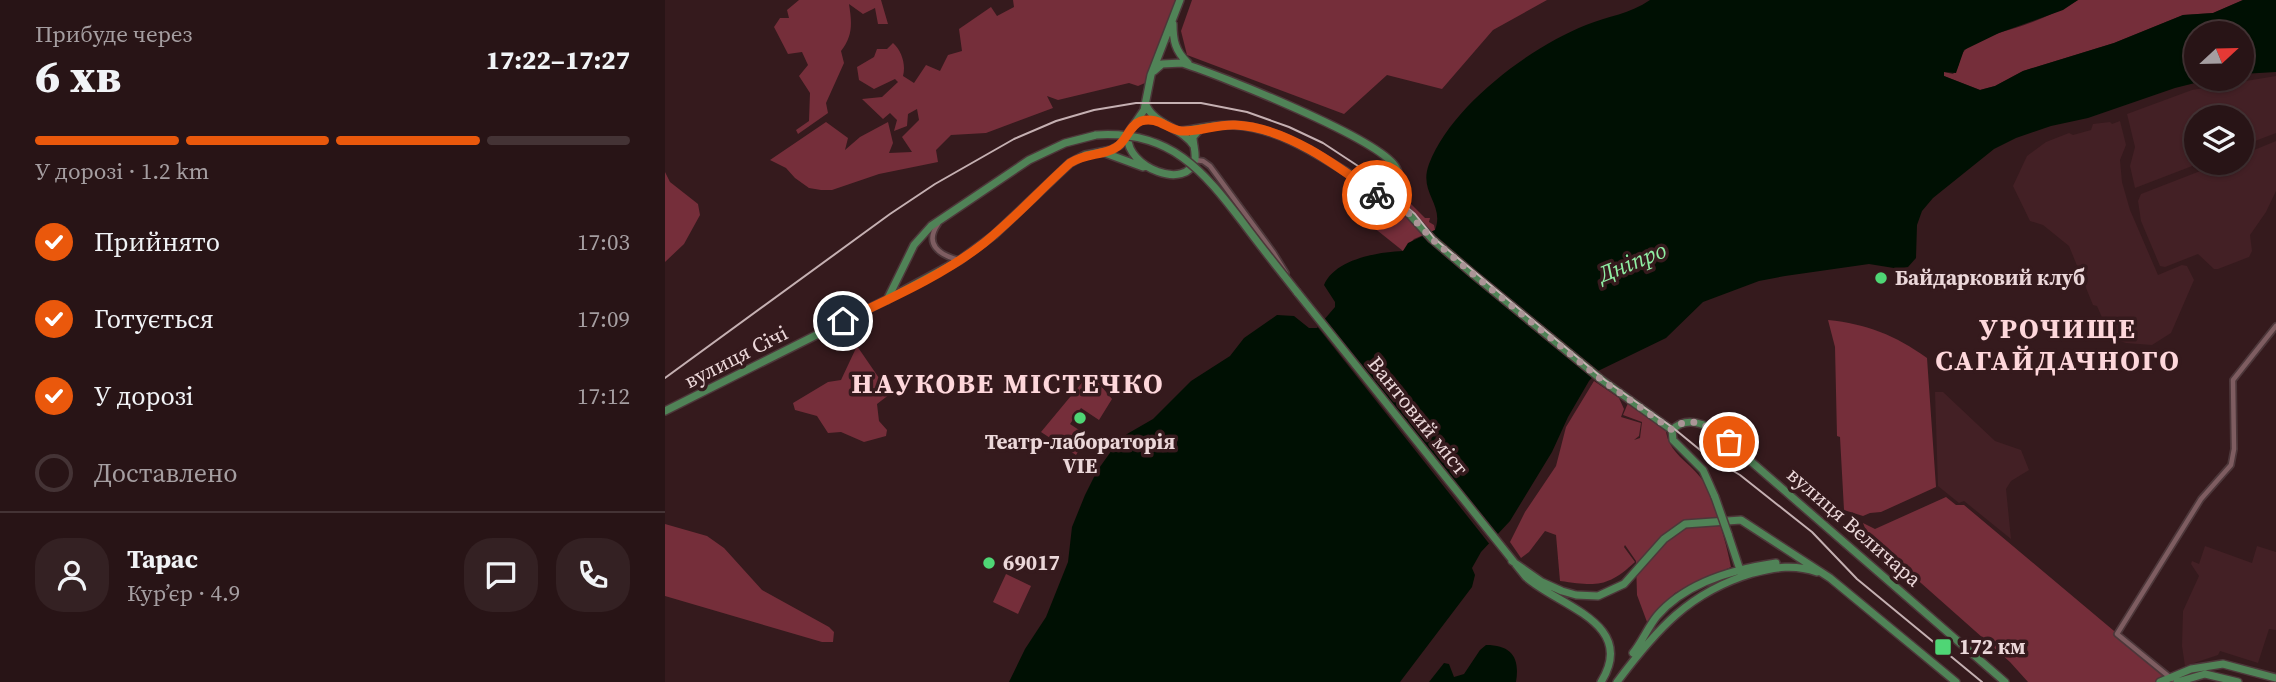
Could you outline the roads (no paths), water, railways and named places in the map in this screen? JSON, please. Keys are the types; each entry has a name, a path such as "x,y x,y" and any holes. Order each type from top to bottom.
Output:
{"main road":[{"path":"1154,171 1129,149 1129,132 1145,104 1151,75 1180,0"},
{"path":"1176,9 1173,23 1174,42 1181,56 1192,67"},
{"path":"1151,75 1156,68 1168,62 1192,67 1311,116 1381,153 1394,165 1400,181 1400,201"},
{"path":"1145,104 1152,115 1179,131 1194,147"},
{"path":"1135,124 1147,120 1164,123"},
{"path":"1179,131 1224,125 1248,127 1302,147 1352,176 1378,196 1400,201 1432,239 1473,274 1602,380 1671,428 1673,440 1703,470 1728,534 1737,573"},
{"path":"1101,153 1154,171 1183,173 1195,160 1194,134 1203,128"},
{"name":"вулиця Січі","path":"665,411 960,260 994,235 1070,163 1085,155 1116,148 1129,132"},
{"name":"Вантовий міст","path":"886,300 921,235 944,216 1048,150 1072,140 1095,135 1123,135 1149,140 1189,160 1223,197 1512,561"},
{"name":"вулиця Величара","path":"1671,428 1682,423 1695,422 1717,432 2004,682"},
{"path":"1512,561 1542,582 1562,591 1598,596 1624,584 1652,552 1685,523 1736,519 1747,522 1830,578 1956,682"},
{"path":"1512,561 1541,590 1599,625 1610,649 1609,664 1601,682"},
{"path":"1615,682 1673,615 1737,573 1787,562 1804,565 1830,578"},
{"path":"2218,676 2220,664"},
{"path":"2175,681 2191,670 2220,664 2276,678"},
{"path":"2159,682 2205,674 2238,682"}],"street":[{"path":"1195,160 1207,163 1220,179 1273,252 1297,292"},
{"path":"944,216 933,230 934,248 940,254 960,260"},
{"path":"2175,681 2117,634 2201,499 2231,465 2234,449 2233,380 2276,326"}],"water":[{"name":"Дніпро","path":"1650,0 2078,0 2063,10 1999,33 1964,50 1956,73 1944,72 1944,76 1980,90 1995,86 2023,71 2114,43 2183,15 2213,13 2243,0 2276,0 2276,72 2254,73 2254,21 2184,21 2184,86 2088,118 2051,126 1994,149 1933,198 1922,211 1917,225 1916,258 1908,267 1900,269 1869,264 1759,281 1703,302 1666,338 1598,371 1589,381 1552,452 1510,521 1481,552 1472,568 1475,575 1472,587 1400,682 1009,682 1025,649 1046,617 1068,562 1072,527 1085,495 1097,471 1117,443 1153,419 1191,381 1230,356 1244,338 1277,315 1294,316 1309,328 1317,328 1335,307 1335,302 1324,285 1337,269 1370,255 1403,251 1408,243 1435,230 1437,213 1427,183 1429,164 1440,142 1474,100 1518,63 1541,48 1586,25"},
{"path":"1486,645 1502,647 1512,654 1517,666 1516,682 1429,682 1444,663 1449,664 1454,677 1464,674"}],"railway":[{"path":"665,378 890,214 935,184 1014,139 1056,121 1094,110 1136,103 1201,103 1247,112 1323,143 1361,168 1415,214 1435,239 1605,380 1705,454 1740,475 1812,532 1857,579 1982,682"}],"place":[{"name":"Байдарковий клуб","path":"1881,278"},
{"name":"Театр-лабораторія VIE","path":"1080,418"},
{"name":"69017","path":"989,563"},
{"name":"172 км","path":"1943,647"}],"district":[{"name":"УРОЧИЩЕ САГАЙДАЧНОГО","path":"2058,344"},
{"name":"НАУКОВЕ МІСТЕЧКО","path":"1008,383"}]}
